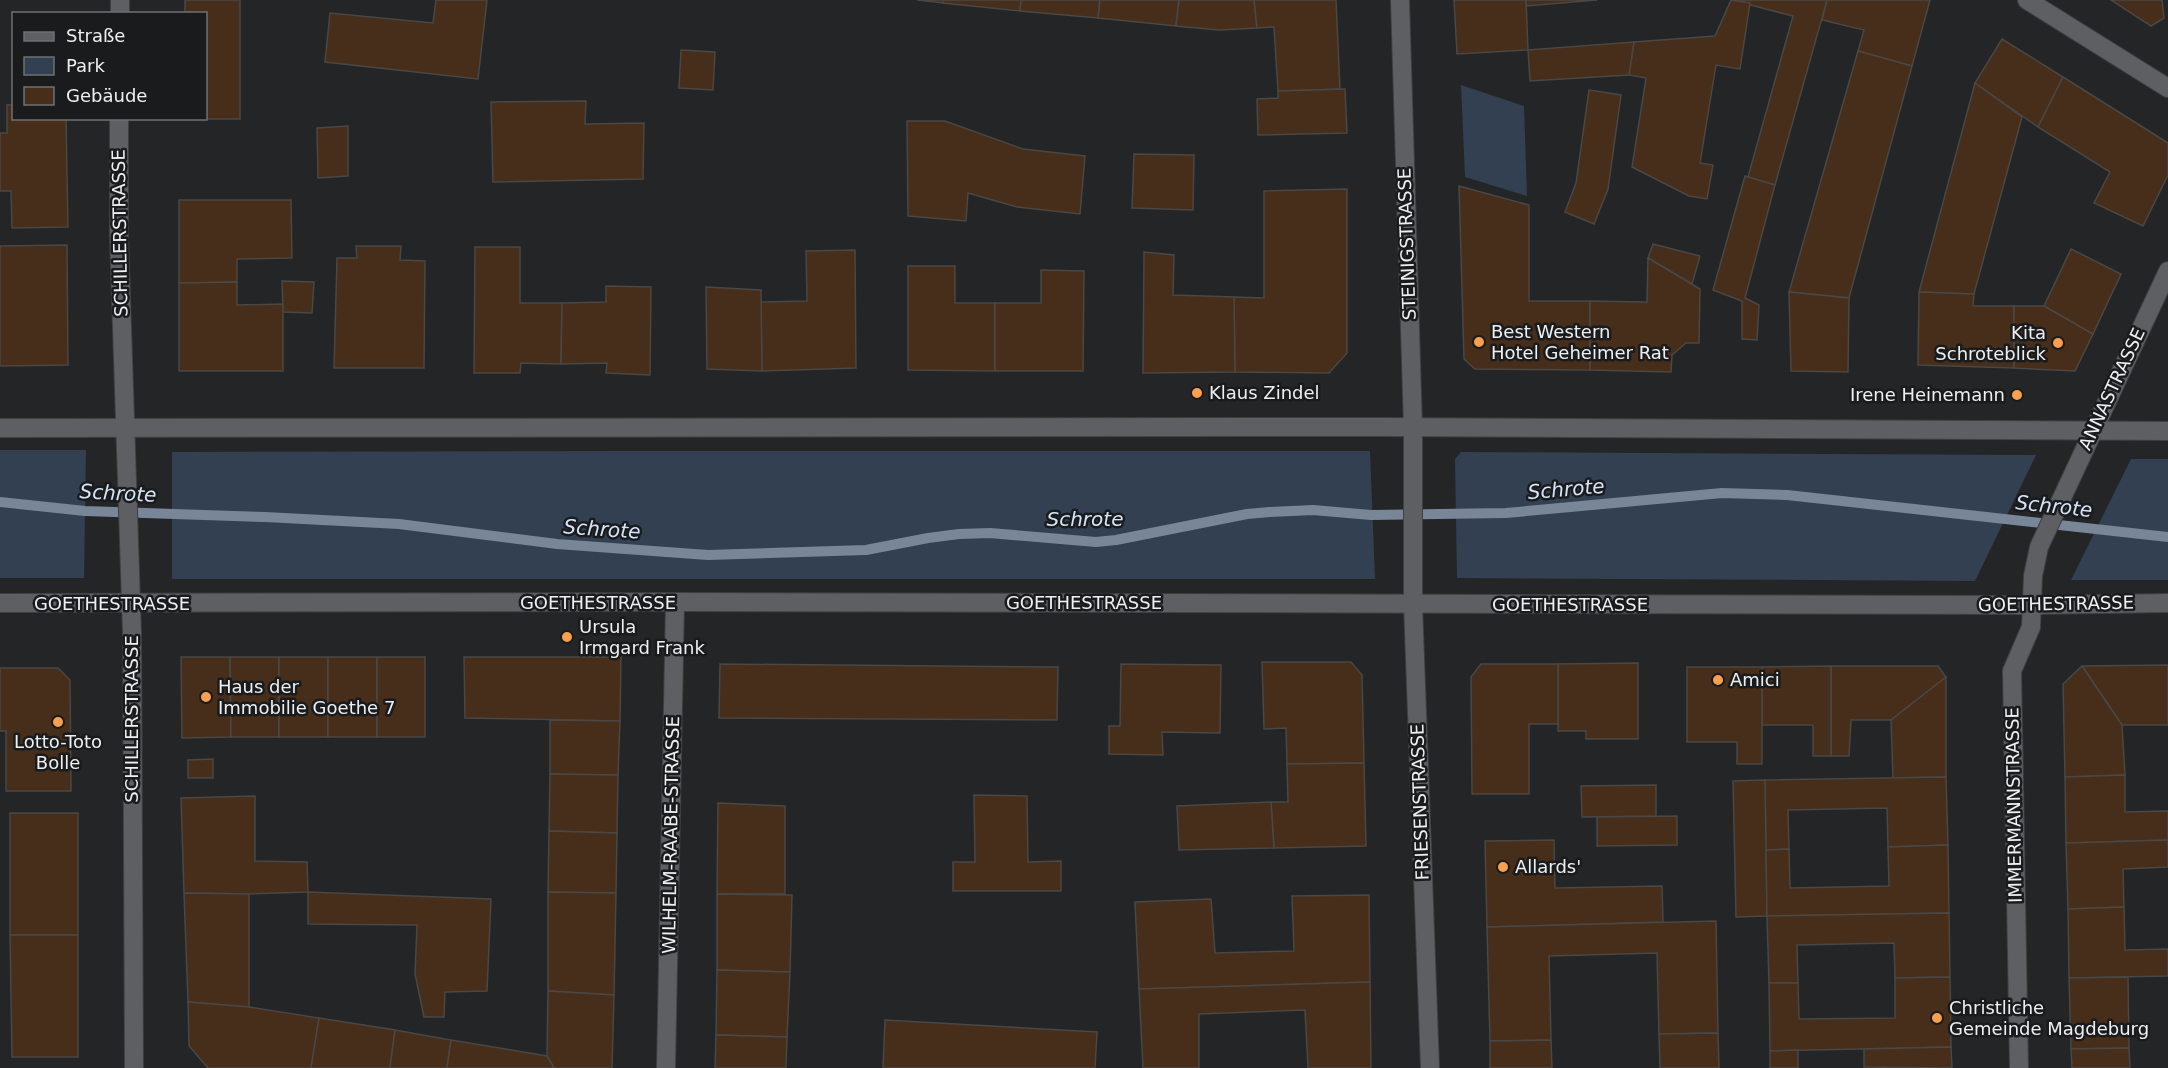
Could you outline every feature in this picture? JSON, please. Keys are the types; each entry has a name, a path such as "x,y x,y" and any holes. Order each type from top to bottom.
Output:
{"street":[{"name":"STEINIGSTRASSE","path":"1400,0 1413,427 1414,536"},
{"path":"2027,0 2168,88"},
{"name":"SCHILLERSTRASSE","path":"119,120 119,236 132,633 134,1068"},
{"name":"ANNASTRASSE","path":"2038,547 2168,271"},
{"path":"0,428 1413,427 2168,431"},
{"name":"FRIESENSTRASSE","path":"1414,536 1413,604 1430,1068"},
{"name":"IMMERMANNSTRASSE","path":"2019,1068 2012,671 2031,627 2033,576 2038,547"},
{"name":"WILHELM-RAABE-STRASSE","path":"666,1068 675,602"},
{"name":"GOETHESTRASSE","path":"0,603 2032,605 2168,603"}],"green space":[{"path":"1461,85 1524,106 1527,196 1465,177"},
{"path":"0,450 86,450 84,578 0,578"},
{"path":"1370,451 1375,579 172,579 172,452"},
{"path":"1461,452 2036,455 1975,581 1457,578 1455,459"},
{"path":"2131,459 2168,459 2168,580 2071,580"}],"building":[{"path":"185,0 240,0 240,119 207,119 207,12 185,12"},
{"path":"436,0 487,0 478,79 325,62 330,13 433,23"},
{"path":"917,0 943,0 943,3"},
{"path":"943,0 1021,0 1020,11 943,3"},
{"path":"1021,0 1100,0 1098,18 1020,11"},
{"path":"1100,0 1179,0 1176,26 1098,18"},
{"path":"1179,0 1254,0 1257,28 1219,30 1176,26"},
{"path":"1254,0 1336,0 1340,89 1278,91 1274,27 1257,28"},
{"path":"1454,0 1526,0 1528,50 1457,54"},
{"path":"1526,0 1597,0 1526,6"},
{"path":"1731,0 1827,0 1775,185 1748,177 1793,16"},
{"path":"1731,0 1750,3 1740,69 1716,65 1700,163 1713,165 1707,199 1689,196 1632,167 1646,78 1629,75 1634,42 1715,36"},
{"path":"1827,0 1930,0 1912,66 1858,51 1864,30 1822,20"},
{"path":"2111,0 2162,0 2164,18 2151,26"},
{"path":"2002,39 2063,77 2038,127 1975,83"},
{"path":"1634,42 1629,75 1530,81 1528,50"},
{"path":"681,50 715,52 713,90 679,88"},
{"path":"1858,51 1912,66 1849,298 1789,292"},
{"path":"2063,77 2168,143 2168,175 2143,226 2094,203 2110,172 2038,127"},
{"path":"1975,83 2022,117 1974,294 1919,292"},
{"path":"1345,89 1347,133 1258,135 1257,99 1278,98 1278,91"},
{"path":"1589,90 1621,95 1608,189 1594,224 1565,212 1576,183"},
{"path":"586,101 585,124 644,123 643,179 493,182 491,102"},
{"path":"7,105 12,105 12,120 66,120 68,227 12,228 11,191 0,191 0,133 7,133"},
{"path":"907,121 945,121 1023,149 1085,156 1080,214 1017,207 968,193 966,221 908,216"},
{"path":"348,126 348,176 318,178 317,128"},
{"path":"1134,154 1194,155 1193,210 1132,208"},
{"path":"1745,176 1775,185 1745,298 1759,305 1757,340 1742,339 1742,301 1713,290"},
{"path":"1459,186 1529,205 1529,301 1590,301 1590,370 1475,369 1464,359"},
{"path":"1347,189 1347,353 1329,373 1235,372 1234,297 1264,298 1264,191"},
{"path":"179,200 291,200 292,258 237,259 237,282 179,283"},
{"path":"1653,244 1700,256 1692,284 1648,258"},
{"path":"67,245 68,365 0,366 0,246"},
{"path":"356,246 401,246 400,260 425,261 424,368 334,368 337,258 357,258"},
{"path":"475,247 520,247 520,303 562,303 561,364 521,363 520,373 474,373"},
{"path":"2071,249 2121,274 2093,334 2044,306"},
{"path":"855,250 856,368 762,371 760,302 807,301 806,251"},
{"path":"1144,252 1174,255 1173,295 1234,297 1235,372 1143,373"},
{"path":"1648,258 1700,289 1699,343 1686,343 1672,355 1671,372 1590,370 1590,301 1647,302"},
{"path":"908,266 955,266 955,303 995,303 995,371 908,370"},
{"path":"1041,270 1084,271 1083,371 995,371 995,303 1041,303"},
{"path":"282,281 314,282 312,313 283,312"},
{"path":"237,282 237,305 283,304 283,371 179,371 179,283"},
{"path":"606,286 651,287 650,375 606,373 607,363 561,364 562,303 606,302"},
{"path":"706,287 761,290 762,371 707,369"},
{"path":"1789,292 1849,298 1848,372 1791,371"},
{"path":"1919,292 1974,294 1973,306 2014,306 2014,368 1918,365"},
{"path":"2014,306 2044,306 2093,334 2075,371 2014,368"},
{"name":"Haus der Immobilie Goethe 7","path":"181,657 230,657 231,737 182,738"},
{"path":"230,657 279,657 279,737 231,737"},
{"path":"279,657 328,657 328,737 279,737"},
{"path":"328,657 377,657 377,737 328,737"},
{"path":"377,657 425,657 425,737 377,737"},
{"path":"464,657 621,657 620,721 465,718"},
{"path":"1262,662 1351,662 1362,675 1364,763 1287,764 1286,728 1264,729"},
{"path":"1638,663 1638,739 1586,739 1586,731 1558,731 1558,664"},
{"path":"720,664 1058,667 1057,720 719,718"},
{"path":"1121,664 1221,665 1220,733 1162,732 1163,755 1109,754 1109,726 1120,726"},
{"path":"1481,664 1558,664 1558,724 1529,724 1529,794 1472,794 1471,677"},
{"path":"2168,665 2168,725 2122,725 2082,666"},
{"path":"1831,666 1938,666 1946,677 1891,720 1851,720 1849,756 1831,756"},
{"path":"1831,666 1831,756 1813,756 1813,725 1762,725 1762,667"},
{"path":"2082,666 2122,725 2125,775 2065,777 2063,684"},
{"path":"1687,667 1762,667 1762,764 1737,764 1737,742 1687,742"},
{"path":"0,668 58,668 70,680 71,791 6,791 6,731 0,731"},
{"path":"1946,677 1946,777 1893,778 1891,720"},
{"path":"550,720 620,721 618,775 550,774"},
{"path":"213,759 213,778 188,778 188,760"},
{"path":"1364,763 1366,846 1274,848 1271,802 1288,802 1287,764"},
{"path":"550,774 618,775 617,833 549,831"},
{"path":"2125,775 2125,812 2168,811 2168,840 2066,843 2065,777"},
{"path":"1946,777 1948,845 1888,847 1887,808 1788,810 1789,849 1766,850 1765,780"},
{"path":"1765,780 1767,916 1736,917 1733,781"},
{"path":"1656,785 1656,816 1582,817 1581,786"},
{"path":"974,795 1027,796 1028,862 1061,861 1061,891 953,891 953,862 975,862"},
{"path":"255,796 255,861 307,862 308,892 184,893 181,798"},
{"path":"1271,802 1274,848 1179,850 1177,806"},
{"path":"718,803 785,806 785,894 717,894"},
{"path":"10,813 78,813 78,935 10,935"},
{"path":"1677,816 1677,845 1597,846 1597,817"},
{"path":"549,831 617,833 616,893 548,892"},
{"path":"1554,840 1555,888 1662,886 1663,922 1487,927 1485,841"},
{"path":"2168,840 2168,867 2123,869 2124,907 2068,909 2066,843"},
{"path":"1948,845 1949,913 1767,916 1766,850 1789,849 1790,888 1889,886 1888,847"},
{"path":"308,892 491,899 487,991 445,992 444,1017 424,1017 415,974 417,925 308,924"},
{"path":"548,892 616,893 614,995 548,991"},
{"path":"184,893 249,894 249,1007 188,1002"},
{"path":"717,894 792,895 790,972 717,970"},
{"path":"1369,895 1370,982 1139,989 1135,902 1211,899 1215,953 1294,951 1292,896"},
{"path":"2124,907 2125,950 2168,949 2168,976 2069,978 2068,909"},
{"path":"1949,913 1950,977 1895,978 1894,943 1797,945 1798,983 1769,983 1767,916"},
{"path":"1716,921 1718,1033 1659,1034 1657,953 1549,956 1551,1040 1490,1041 1487,927"},
{"path":"10,935 78,935 78,1057 12,1057"},
{"path":"717,970 790,972 787,1037 716,1035"},
{"path":"1950,977 1951,1047 1770,1051 1769,983 1798,983 1799,1019 1895,1018 1895,978"},
{"path":"2128,977 2129,1048 2071,1049 2069,978"},
{"path":"1370,982 1371,1068 1308,1068 1305,1010 1199,1014 1199,1068 1143,1068 1139,989"},
{"path":"548,991 614,995 612,1068 554,1068 547,1056"},
{"path":"188,1002 249,1007 319,1018 311,1068 208,1068 189,1046"},
{"path":"319,1018 395,1030 390,1068 311,1068"},
{"path":"885,1020 1097,1032 1095,1068 883,1068"},
{"path":"395,1030 451,1040 447,1068 390,1068"},
{"path":"1718,1033 1719,1068 1660,1068 1659,1034"},
{"path":"716,1035 787,1037 786,1068 715,1068"},
{"path":"451,1040 547,1056 554,1068 447,1068"},
{"path":"1551,1040 1552,1068 1490,1068 1490,1041"},
{"path":"1951,1047 1952,1068 1864,1067 1864,1049"},
{"path":"2129,1048 2130,1068 2072,1068 2071,1049"},
{"path":"1798,1050 1798,1068 1770,1068 1770,1051"}],"waterway":[{"name":"Schrote","path":"0,502 85,511 399,524 557,544 708,555 866,550 959,534 990,533 1096,542 1247,514 1270,512 1313,510 1371,515 1506,513 1722,493 1787,495 2168,537"}],"place":[{"name":"Best Western Hotel Geheimer Rat","path":"1479,342"},
{"name":"Kita Schroteblick","path":"2058,343"},
{"name":"Klaus Zindel","path":"1197,393"},
{"name":"Irene Heinemann","path":"2017,395"},
{"name":"Ursula Irmgard Frank","path":"567,637"},
{"name":"Amici","path":"1718,680"},
{"name":"Haus der Immobilie Goethe 7","path":"206,697"},
{"name":"Lotto-Toto Bolle","path":"58,722"},
{"name":"Allards'","path":"1503,867"},
{"name":"Christliche Gemeinde Magdeburg","path":"1937,1018"}]}
